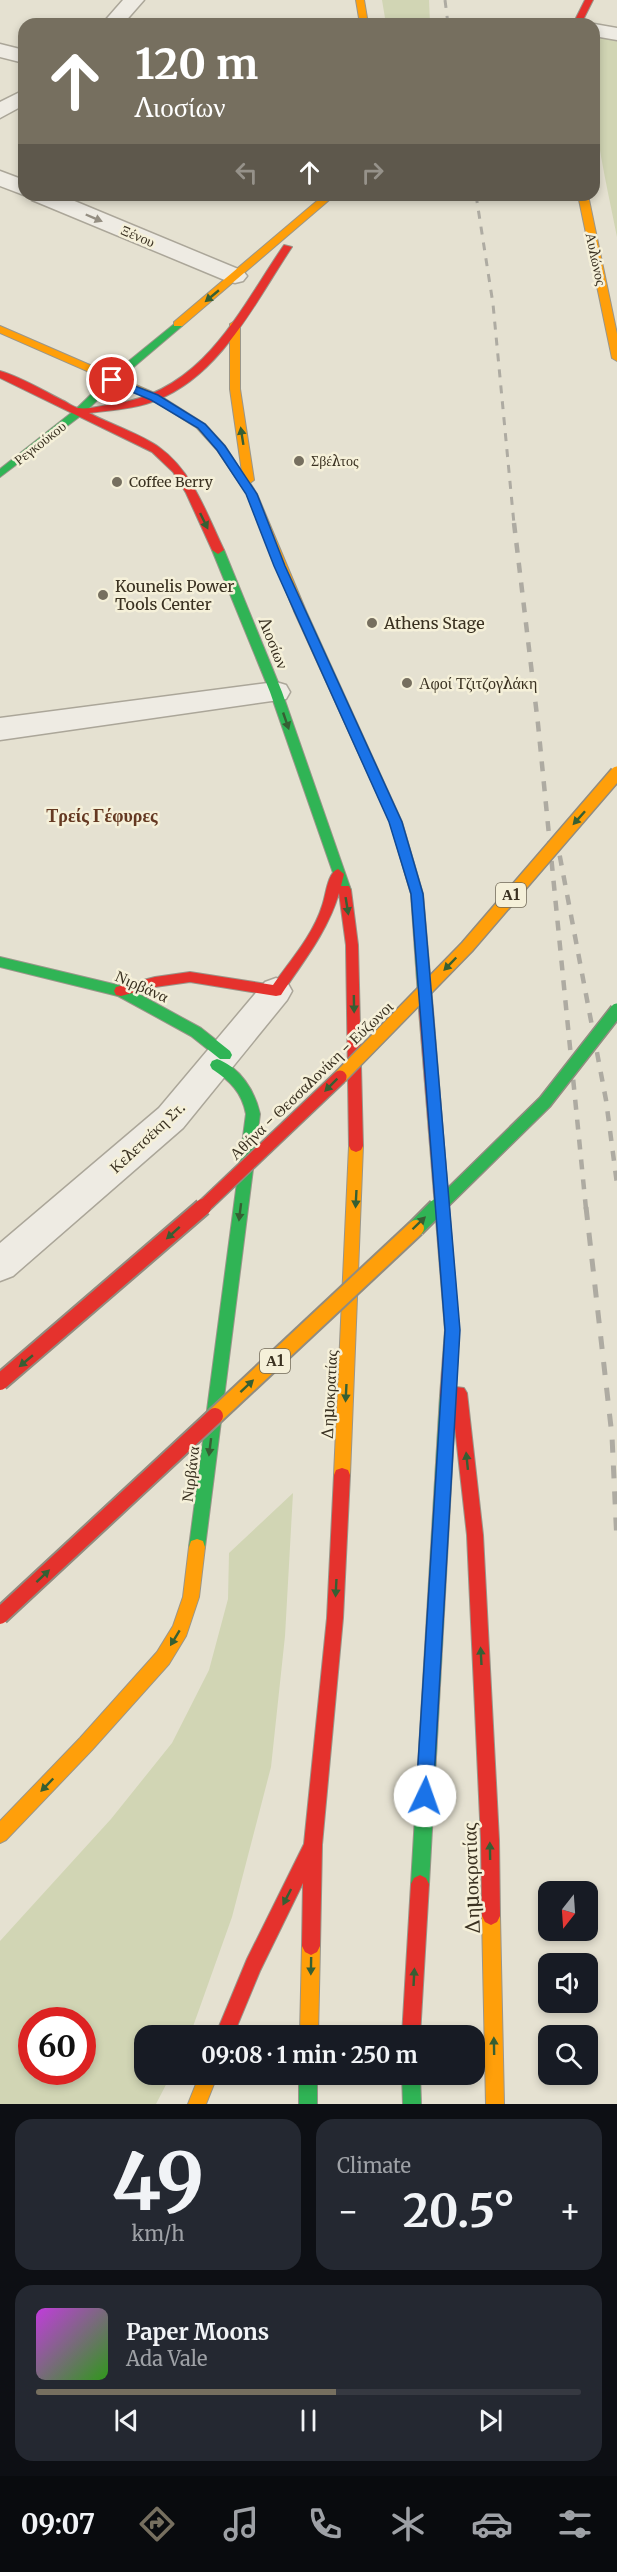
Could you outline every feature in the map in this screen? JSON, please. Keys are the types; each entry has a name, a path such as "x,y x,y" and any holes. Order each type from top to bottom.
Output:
{"main road":[{"path":"360,0 363,18"},
{"path":"580,18 589,0"},
{"path":"79,412 112,380 324,201"},
{"name":"Αυλώνος","path":"584,201 617,358"},
{"path":"79,412 155,397 178,385 204,362 235,324 317,207"},
{"path":"235,324 235,389 252,494"},
{"path":"0,329 155,397 201,426 221,448 252,494"},
{"name":"Λιοσίων","path":"0,374 156,450 177,470 226,566 276,692 344,886 352,945"},
{"name":"Ρεγκούκου","path":"0,474 79,412"},
{"name":"Δημοκρατίας","path":"252,494 280,566 396,822 417,894 452,1330 475,1535 490,1840 495,2104"},
{"name":"Αθήνα - Θεσσαλονίκη - Εύζωνοι","path":"0,1382 98,1301 295,1122 467,947 617,774"},
{"path":"121,991 155,982 190,977 276,991 315,935 328,909 338,872"},
{"name":"Δημοκρατίας","path":"309,2025 313,1845 334,1617 357,1171 352,945"},
{"name":"Νιρβάνα","path":"0,962 121,991 196,1032 247,1089 253,1114 191,1597 180,1630 163,1658 86,1744 0,1834"},
{"name":"Α1","path":"0,1616 341,1300 545,1102 617,1010"},
{"name":"Δημοκρατίας","path":"412,2025 452,1330"},
{"name":"Δημοκρατίας","path":"228,2025 253,1965 313,1845"},
{"path":"197,2104 205,2085"},
{"path":"308,2085 308,2104"},
{"path":"411,2085 412,2104"}],"street":[{"path":"118,18 134,0"},
{"path":"600,31 617,34"},
{"path":"0,50 18,55"},
{"path":"0,111 18,100"},
{"path":"0,178 18,186"},
{"name":"Ξένου","path":"54,201 235,276"},
{"path":"0,729 276,692"},
{"name":"Κελετσέκη Στ.","path":"0,1265 171,1118 276,991"}],"green space":[{"path":"382,0 429,0 430,18 385,18"},
{"path":"600,33 617,37 617,237 600,150"},
{"path":"293,1493 285,1636 271,1767 232,1917 194,2025 134,2025 134,2085 166,2085 156,2104 0,2104 0,1941 111,1819 172,1743 209,1670 228,1599 229,1553"}],"railway":[{"path":"445,0 447,18"},
{"path":"477,201 493,304 514,524"},
{"path":"514,523 538,724 586,1209"},
{"path":"556,836 606,1100 617,1184"},
{"path":"586,1207 612,1436 617,1543"}],"traffic: fast":[{"path":"0,474 79,412 112,380 178,324"},
{"path":"218,550 276,692 345,890"},
{"path":"300,611 396,822 417,894 426,1010"},
{"path":"0,962 121,991 196,1032 225,1055"},
{"path":"416,1228 545,1102 617,1010"},
{"path":"197,1547 253,1114 246,1091 231,1075 217,1065"},
{"path":"420,1884 448,1396"},
{"path":"308,2085 308,2104"},
{"path":"411,2085 412,2104"}],"traffic: slow":[{"path":"360,0 363,18"},
{"path":"178,324 323,201"},
{"path":"584,201 617,358"},
{"path":"235,324 235,389 249,480"},
{"path":"0,329 155,397 201,426 221,448 252,494 300,611"},
{"path":"340,1077 467,947 617,773"},
{"path":"342,1475 356,1146"},
{"path":"215,1416 416,1228"},
{"path":"0,1834 86,1744 163,1658 180,1630 191,1597 197,1547"},
{"path":"491,1916 495,2104"},
{"path":"309,2025 311,1946"},
{"path":"197,2104 205,2085"}],"traffic: jam":[{"path":"580,18 589,0"},
{"path":"79,412 128,405 156,397 178,385 198,370 231,332 287,247"},
{"path":"0,374 156,450 177,470 191,493 218,550"},
{"path":"276,991 315,935 328,909 338,874"},
{"path":"345,890 352,945 356,1146"},
{"path":"121,991 155,982 190,977 276,991"},
{"path":"426,1010 452,1330 448,1396"},
{"path":"0,1382 174,1234 340,1077"},
{"path":"459,1393 475,1535 490,1840 491,1916"},
{"path":"0,1616 215,1416"},
{"path":"311,1946 313,1845 335,1618 342,1475"},
{"path":"228,2025 253,1965 311,1849"},
{"path":"412,2025 420,1884"}],"place":[{"name":"Σβέλτος","path":"299,461"},
{"name":"Coffee Berry","path":"117,482"},
{"name":"Kounelis Power Tools Center","path":"103,595"},
{"name":"Athens Stage","path":"372,623"},
{"name":"Αφοί Τζιτζογλάκη","path":"407,683"}],"district":[{"name":"Τρείς Γέφυρες","path":"102,816"}],"route":[{"path":"112,380 155,397 201,426 221,448 252,494 280,566 396,822 417,894 452,1330 425,1796"}]}
